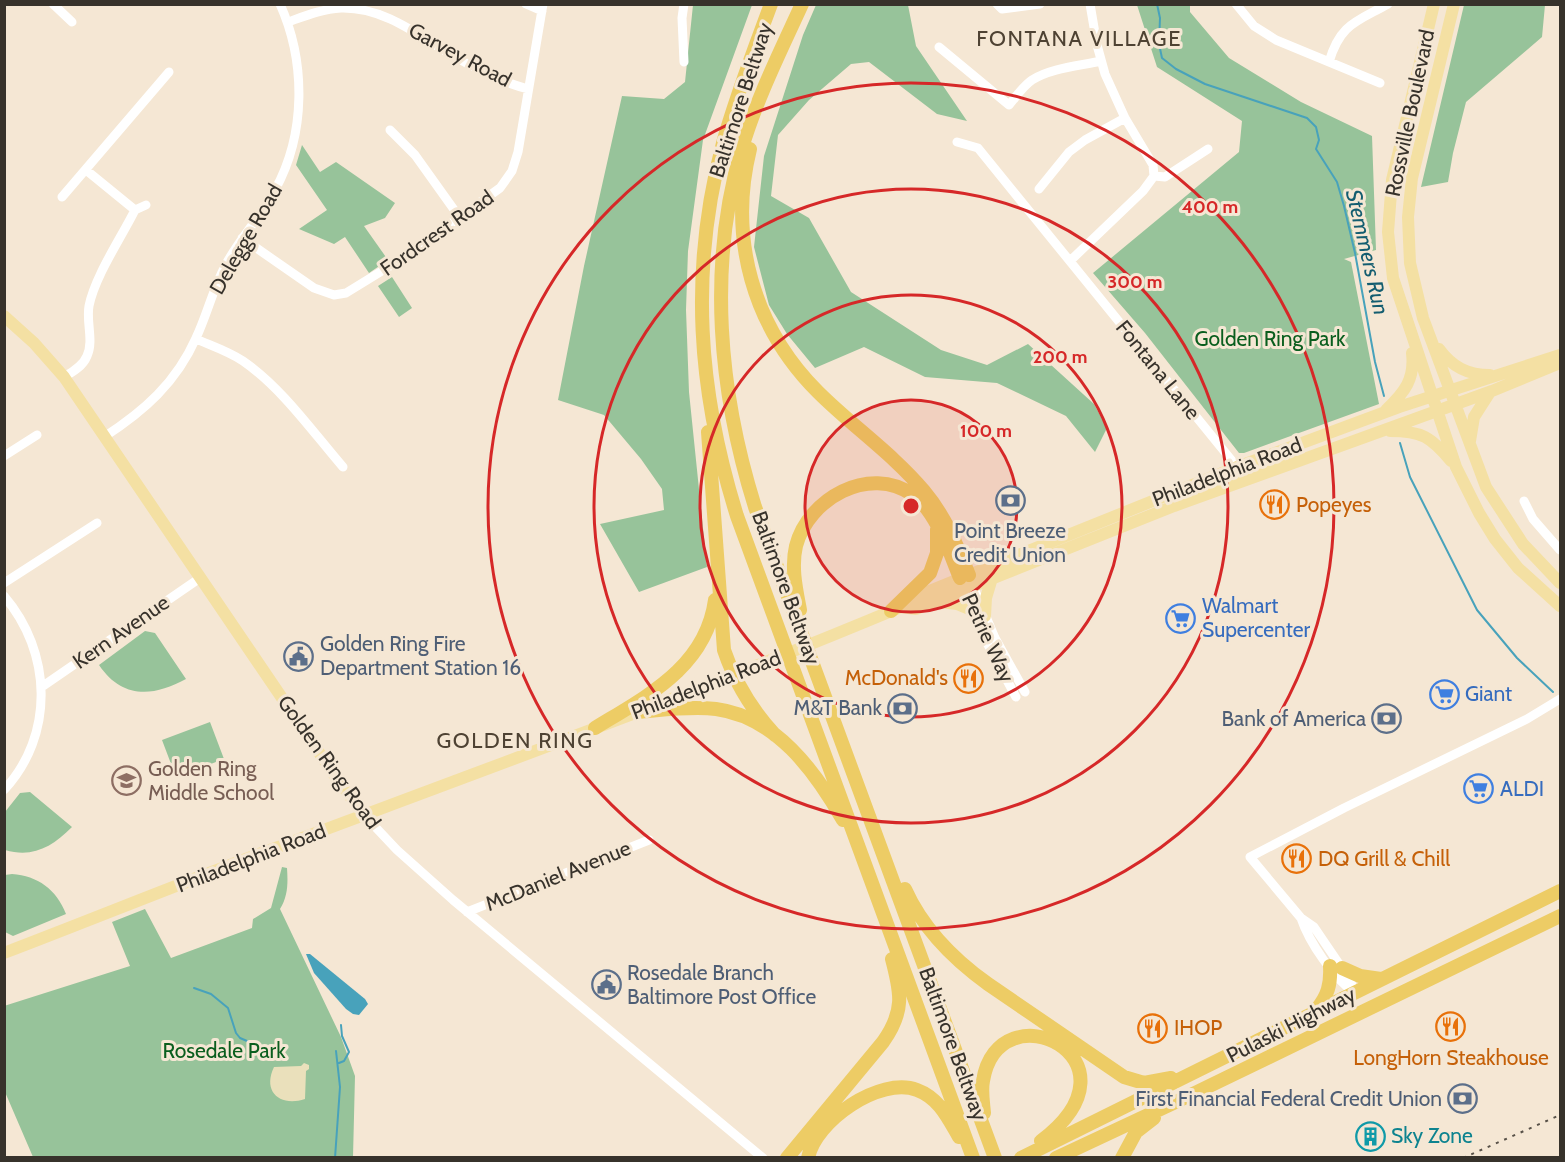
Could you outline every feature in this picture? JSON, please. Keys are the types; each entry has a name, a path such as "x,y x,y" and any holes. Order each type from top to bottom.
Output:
{"highway":[{"name":"Baltimore Beltway","path":"771,4 724,141 708,219 702,304 702,342 709,404 737,516 972,1157"},
{"name":"Baltimore Beltway","path":"802,4 753,113 734,181 723,255 722,343 728,394 742,464 777,569 991,1146"},
{"path":"780,52 772,84 749,151 742,197 741,221 745,251 757,296 780,344 801,374 925,492 947,525 967,582"},
{"path":"709,404 708,440 724,650 750,706 820,782 862,854"},
{"path":"808,648 795,583 794,559 797,543 803,527 820,505 839,492 862,485 886,484 914,496 928,512 967,582"},
{"path":"896,609 905,595 924,581 930,573 937,553 937,527"},
{"path":"595,728 658,689 688,662 700,643 711,617 719,574"},
{"path":"638,712 694,708 716,709 747,718 775,735"},
{"path":"861,792 912,904 944,947 970,971 1117,1073 1133,1081 1151,1083 1162,1081 1210,1065"},
{"name":"Pulaski Highway","path":"1020,1158 1560,891"},
{"path":"787,1158 883,1042 898,1015 901,999 878,898"},
{"name":"Pulaski Highway","path":"1061,1155 1197,1092 1558,915"},
{"path":"1312,1014 1325,998 1336,967 1360,976 1383,979"},
{"path":"1061,1155 1103,1128 1343,1009 1351,1002 1355,993"},
{"path":"991,1146 982,1089 985,1070 997,1050 1014,1038 1042,1037 1062,1046 1071,1056 1078,1069 1081,1085 1077,1101 1067,1119 1020,1158"},
{"path":"799,1158 835,1118 865,1097 896,1087 910,1088 925,1094 940,1106 972,1157"},
{"path":"1122,1158 1136,1132 1146,1123 1197,1092"},
{"path":"808,1158 814,1139"}],"main road":[{"name":"Rossville Boulevard","path":"1434,4 1396,156 1389,208 1391,265 1399,301 1456,467 1479,513 1500,547 1530,580 1560,606"},
{"name":"Rossville Boulevard","path":"1454,4 1417,155 1409,203 1410,263 1430,337 1486,487 1523,544 1560,583"},
{"name":"Golden Ring Road","path":"6,319 39,347 64,377 342,787 364,815"},
{"path":"1384,413 1400,396 1412,375 1410,330"},
{"path":"1430,337 1448,360 1462,370 1478,375 1500,374"},
{"name":"Philadelphia Road","path":"4,953 762,664 896,609 912,598 967,582 1237,467 1432,396 1560,355"},
{"name":"Philadelphia Road","path":"896,609 916,609 936,601 967,582 992,578 1239,481 1437,411 1560,363"},
{"path":"1470,446 1474,417 1491,391"},
{"path":"1376,432 1410,431 1428,437 1441,448 1456,467"},
{"path":"936,601 957,604 979,614 985,603 992,578"}],"street":[{"path":"53,4 72,22"},
{"name":"Delegge Road","path":"104,437 136,416 164,389 180,367 196,339 221,275 242,238 276,189 286,166 294,137 299,91 288,22 280,4"},
{"path":"526,4 543,8"},
{"path":"684,4 682,18 684,62"},
{"path":"997,4 1002,9 1040,4"},
{"path":"1070,261 1143,191 1154,176 1153,165 1125,118 1101,61 1090,4"},
{"path":"1236,4 1254,26 1267,35 1380,83"},
{"path":"1329,62 1338,38 1346,28 1388,4"},
{"name":"Fordcrest Road","path":"242,238 314,288 328,294 341,295 365,283 500,188 512,171 518,152 543,8"},
{"name":"Garvey Road","path":"288,22 333,9 353,9 378,14 399,23 490,76 528,89"},
{"path":"939,47 1009,105 1034,79 1101,61"},
{"path":"62,197 170,72"},
{"path":"1039,189 1069,152 1125,118"},
{"path":"390,130 415,155 460,218"},
{"name":"Fontana Lane","path":"957,142 978,148 1237,467"},
{"path":"1154,176 1165,177 1208,149"},
{"path":"86,170 135,210"},
{"path":"64,377 78,368 87,356 88,314 91,297 135,210 146,205"},
{"path":"196,339 238,358 262,376 343,467"},
{"path":"4,456 37,435"},
{"path":"1237,467 1239,481"},
{"path":"1524,501 1533,519 1560,550"},
{"path":"4,583 97,523"},
{"name":"Kern Avenue","path":"43,686 200,578"},
{"name":"Petrie Way","path":"967,582 986,641 1020,695"},
{"path":"4,596 28,633 36,654 43,686 42,709 34,740 23,765 4,790"},
{"path":"1355,993 1343,985 1336,967 1305,930 1300,918 1250,858 1344,808 1527,719 1560,699"},
{"name":"Golden Ring Road","path":"364,815 397,850 467,912 763,1158"},
{"name":"McDaniel Avenue","path":"467,912 648,840"}],"green space":[{"path":"693,5 752,5 703,140 688,251 686,310 689,392 707,567 639,592 600,524 664,510 662,489 641,459 604,415 558,400 584,266 622,96 664,99 685,82"},
{"path":"816,5 908,5 916,46 967,121 937,114 869,62 851,64 809,100 778,135 771,196 809,218 851,292 941,350 987,365 1028,344 1094,404 1107,428 1095,452 1066,416 997,383 925,377 864,347 815,368 787,334 769,305 754,247 764,156 803,35"},
{"name":"Golden Ring Park","path":"1137,5 1190,5 1190,12 1229,58 1301,102 1372,136 1376,250 1344,259 1351,262 1379,404 1239,453 1145,333 1093,273 1239,152 1242,121 1157,67"},
{"path":"1464,5 1545,5 1542,37 1466,102 1448,182 1421,187"},
{"path":"302,145 320,172 336,162 395,203 385,218 364,226 388,260 369,273 345,237 334,244 299,229 327,210 296,165"},
{"path":"392,277 412,308 399,317 378,286"},
{"path":"145,631 155,633 186,679 162,689 139,692 118,684 108,676 99,665"},
{"path":"210,722 224,759 176,777 162,740"},
{"path":"30,792 72,827 42,849 24,853 5,850 5,812 20,793"},
{"name":"Rosedale Park","path":"282,867 287,868 287,884 285,899 280,909 341,1037 355,1076 353,1157 33,1157 5,1092 4,1006 130,966 112,922 145,909 171,958 252,928 253,919 271,908"},
{"path":"12,874 30,878 45,885 57,897 66,914 13,936 5,932 5,875"}],"sand":[{"path":"304,1063 309,1065 306,1071 305,1099 288,1101 281,1099 272,1090 270,1084 274,1067 301,1066"}],"water":[{"path":"306,954 310,954 365,999 368,1004 359,1015 346,1009 314,973"}],"waterway":[{"name":"Stemmers Run","path":"1157,4 1162,58 1176,69 1205,84 1307,118 1316,127 1319,140 1316,149 1337,182 1344,206 1375,362 1384,396"},
{"name":"Stemmers Run","path":"1400,443 1410,477 1477,610 1517,658 1553,692"},
{"path":"194,988 211,994 228,1008 236,1033 240,1038 254,1044"},
{"path":"339,1063 344,1061 349,1052 342,1036 341,1025"},
{"path":"335,1158 340,1087 336,1051"}],"railway":[{"path":"1463,1158 1560,1115"}],"place":[{"name":"Point Breeze Credit Union","path":"1010,500"},
{"name":"Popeyes","path":"1275,505"},
{"name":"Walmart Supercenter","path":"1181,618"},
{"name":"Golden Ring Fire Department Station 16","path":"299,656"},
{"name":"McDonald's","path":"969,678"},
{"name":"Giant","path":"1444,694"},
{"name":"M&T Bank","path":"903,708"},
{"name":"Bank of America","path":"1387,719"},
{"name":"Golden Ring Middle School","path":"127,781"},
{"name":"ALDI","path":"1479,789"},
{"name":"DQ Grill & Chill","path":"1297,859"},
{"name":"Rosedale Branch Baltimore Post Office","path":"606,985"},
{"name":"LongHorn Steakhouse","path":"1451,1027"},
{"name":"IHOP","path":"1153,1028"},
{"name":"First Financial Federal Credit Union","path":"1463,1099"},
{"name":"Sky Zone","path":"1370,1136"}],"district":[{"name":"FONTANA VILLAGE","path":"1079,38"},
{"name":"GOLDEN RING","path":"515,740"}]}
